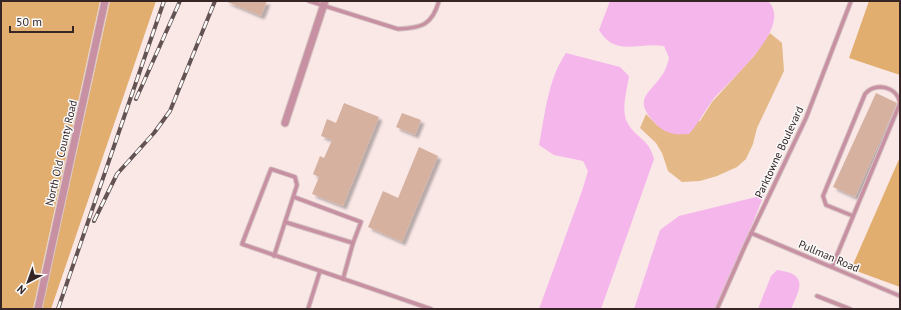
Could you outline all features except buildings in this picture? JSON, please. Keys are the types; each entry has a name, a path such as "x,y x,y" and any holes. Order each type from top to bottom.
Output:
{"street":[{"name":"North Old County Road","path":"38,309 105,1"},
{"path":"285,123 324,4"}],"lane":[{"path":"308,1 324,4 398,28 412,28 429,21 435,14 439,1"},
{"name":"Parktowne Boulevard","path":"717,309 751,233 806,118 851,1"},
{"path":"832,267 900,103 899,98 894,92 877,86 870,88 865,94 823,196 826,206 852,216"},
{"path":"274,256 297,185 296,177 271,169 242,244 274,256 431,309"},
{"path":"294,197 361,222 342,279"},
{"path":"285,222 354,243"},
{"name":"Pullman Road","path":"751,233 900,296"},
{"path":"308,309 320,271"},
{"path":"817,296 844,308 850,309"}],"shaded area":[{"path":"1,1 100,1 33,309 1,309"},
{"path":"110,1 156,1 51,309 42,309"},
{"path":"610,1 768,1 774,12 773,25 756,54 712,101 689,134 675,134 666,132 659,127 644,108 646,96 664,72 668,63 669,58 664,46 619,46 605,38 599,30"},
{"path":"869,1 900,1 900,75 849,58"},
{"path":"770,33 782,43 784,71 757,128 753,144 746,159 737,167 717,176 700,181 682,182 668,171 662,153 656,143 640,128 646,114 658,126 700,121 712,102 754,56"},
{"path":"566,53 620,67 629,76 625,99 625,117 634,132 649,147 654,159 601,309 539,309 588,171 583,161 554,155 539,145 551,85"},
{"path":"900,157 900,287 851,269"},
{"path":"764,195 718,309 634,309 660,230 679,216"},
{"path":"777,270 787,272 798,278 799,288 791,309 758,309 771,276"}],"railway":[{"path":"58,309 164,1"},
{"path":"136,99 180,1"},
{"path":"94,221 117,174 154,133 170,111 215,1"}]}
